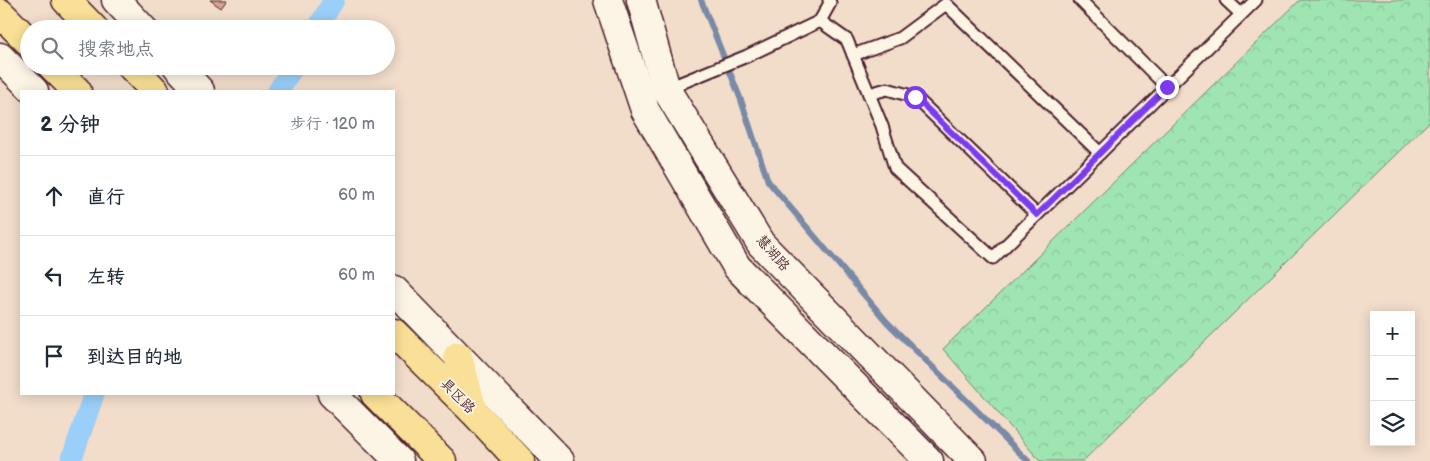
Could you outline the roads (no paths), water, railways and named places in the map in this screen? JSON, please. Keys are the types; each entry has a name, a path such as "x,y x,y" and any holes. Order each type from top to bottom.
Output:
{"main road":[{"path":"66,0 85,20"},
{"path":"0,13 20,33"},
{"path":"61,75 76,90"},
{"path":"140,75 154,90"},
{"name":"具区路","path":"395,334 473,411 520,461"},
{"path":"458,356 473,411"},
{"path":"376,395 442,461"}],"street":[{"path":"116,0 135,20"},
{"path":"608,0 645,110 737,267 929,461"},
{"name":"慧湖路","path":"641,0 666,89 761,244 973,461"},
{"path":"0,57 33,90"},
{"path":"185,75 199,90"},
{"path":"395,291 560,461"},
{"path":"333,395 399,461"}],"lane":[{"path":"666,89 739,59 820,21 830,4 829,0"},
{"path":"1080,0 1167,87"},
{"path":"1226,0 1241,14"},
{"path":"820,21 847,40 882,126 895,168 993,258 1256,0"},
{"path":"853,55 900,38 946,4 1100,153"},
{"path":"869,94 887,89 915,97 1037,215"}],"waterway":[{"path":"322,20 334,0"},
{"path":"701,0 741,100 768,181 887,322 1028,461"},
{"path":"279,90 288,75"},
{"path":"71,461 94,395"}]}
